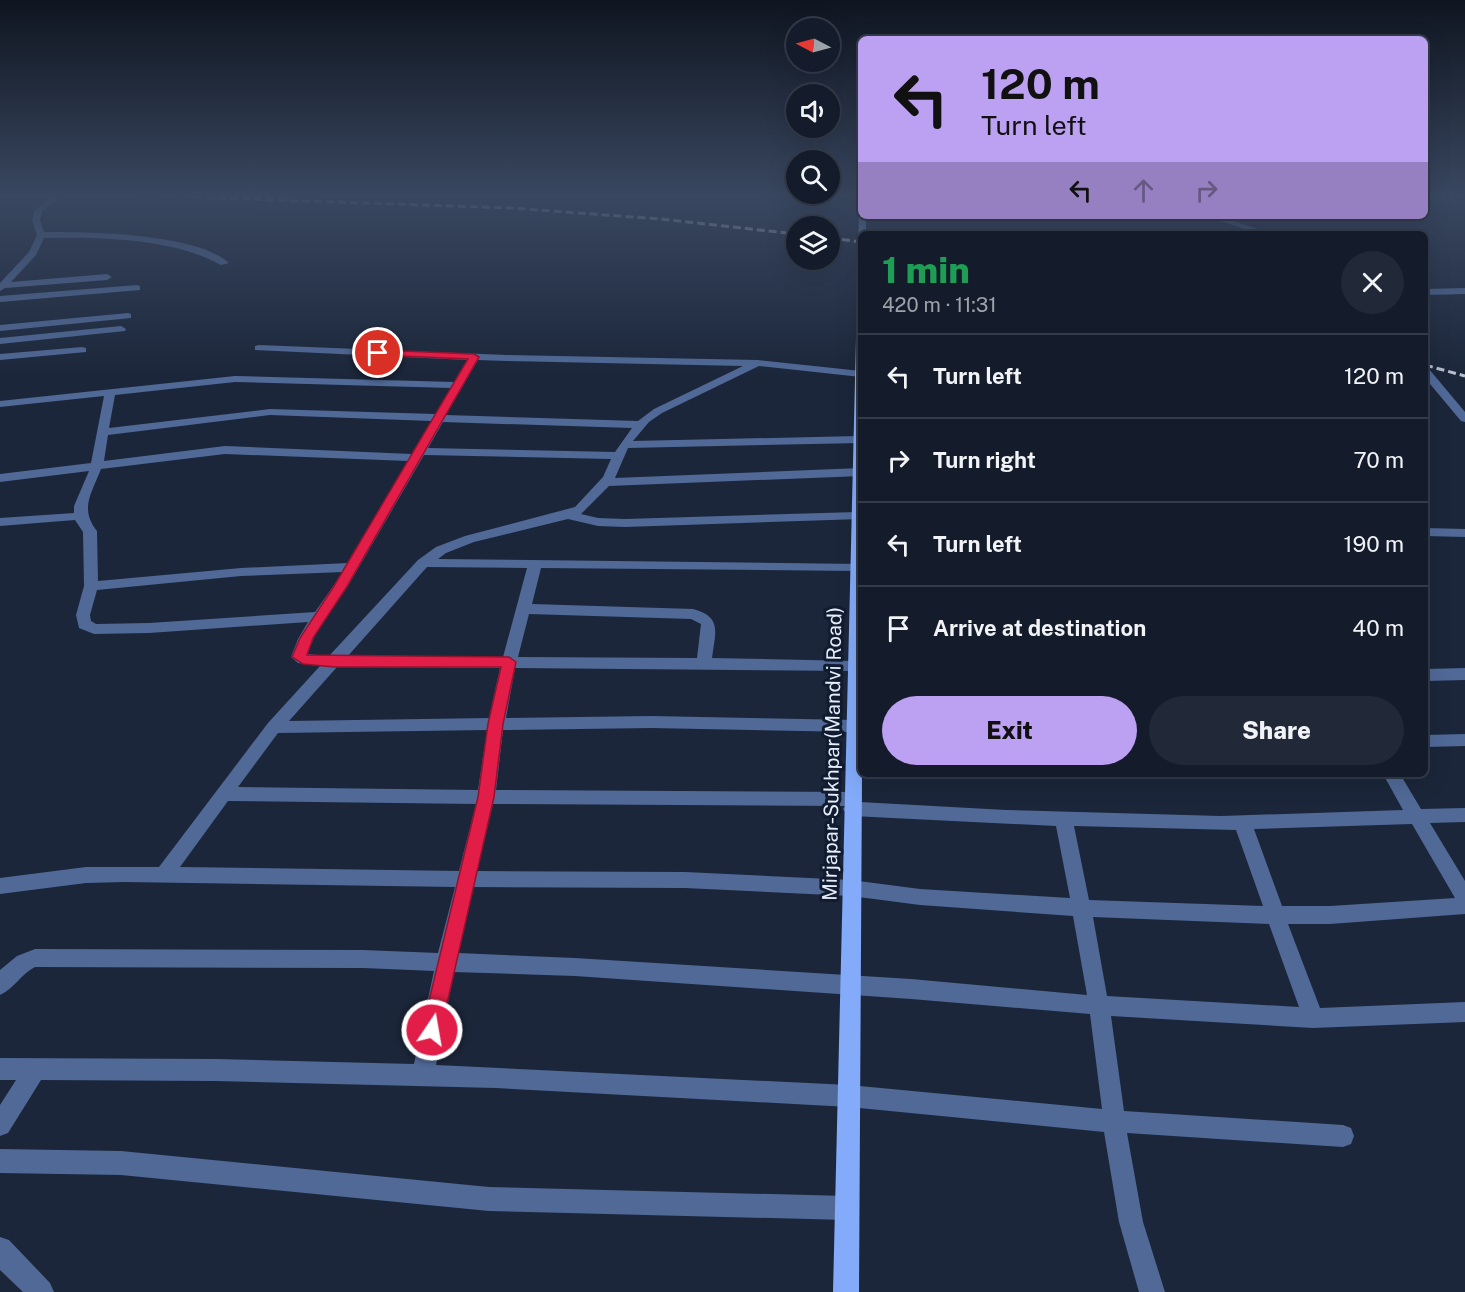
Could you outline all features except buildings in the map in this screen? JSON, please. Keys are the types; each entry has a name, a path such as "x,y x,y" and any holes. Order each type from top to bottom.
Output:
{"main road":[{"name":"Mirjapar-Sukhpar(Mandvi Road)","path":"858,494 858,525"},
{"name":"Mirjapar-Sukhpar(Mandvi Road)","path":"846,1292 851,888 857,749 854,726 857,677 856,567 858,545"}],"street":[{"path":"1,286 31,255"},
{"path":"211,255 224,263"},
{"path":"1,286 107,277"},
{"path":"0,299 137,288"},
{"path":"1428,292 1465,291"},
{"path":"0,328 128,316"},
{"path":"0,341 121,329"},
{"path":"259,348 474,357 758,363 858,374"},
{"path":"0,357 82,350"},
{"path":"474,357 352,567 307,638 299,657 334,662 704,663 857,677"},
{"path":"162,875 274,727 423,563 441,550 470,539 580,510 606,482 621,450 640,425 658,411 758,363"},
{"path":"1428,375 1465,419"},
{"path":"0,404 187,382 253,379 458,385"},
{"path":"110,392 97,465 80,506 82,523 90,531 91,586 83,615 84,624 93,629 149,628 322,616"},
{"path":"103,432 270,412 640,425"},
{"path":"0,478 225,450 418,454 621,450 858,440"},
{"path":"606,482 858,472"},
{"path":"568,515 598,522 625,523 857,516"},
{"path":"0,522 80,516"},
{"path":"1428,532 1465,532"},
{"path":"423,563 856,567"},
{"path":"423,1075 446,962 486,797 496,724 509,662 535,565"},
{"path":"91,586 241,572 352,567"},
{"path":"522,609 693,614 705,619 708,624 704,663"},
{"path":"1428,675 1465,674"},
{"path":"274,727 651,722 854,726"},
{"path":"1428,741 1465,740"},
{"path":"1393,777 1465,898"},
{"path":"222,794 853,804 1064,819 1242,822 1465,815"},
{"path":"1064,819 1099,1005 1125,1196 1143,1268 1152,1292"},
{"path":"1242,822 1313,1018"},
{"path":"0,886 86,875 465,880 685,880 851,888 920,897 1080,908 1277,915 1330,915 1465,906"},
{"path":"0,985 17,966 25,960 35,958 363,959 575,967 1313,1018 1465,1012"},
{"path":"0,1069 216,1070 496,1077 849,1096 1115,1121 1343,1136"},
{"path":"0,1125 35,1070"},
{"path":"0,1161 121,1163 489,1199 847,1208"},
{"path":"0,1249 41,1292"}],"railway":[{"path":"1428,366 1465,376"}],"route":[{"path":"378,353 474,357 340,588 307,638 299,657 334,662 509,662 496,724 486,797 432,1030"}]}
